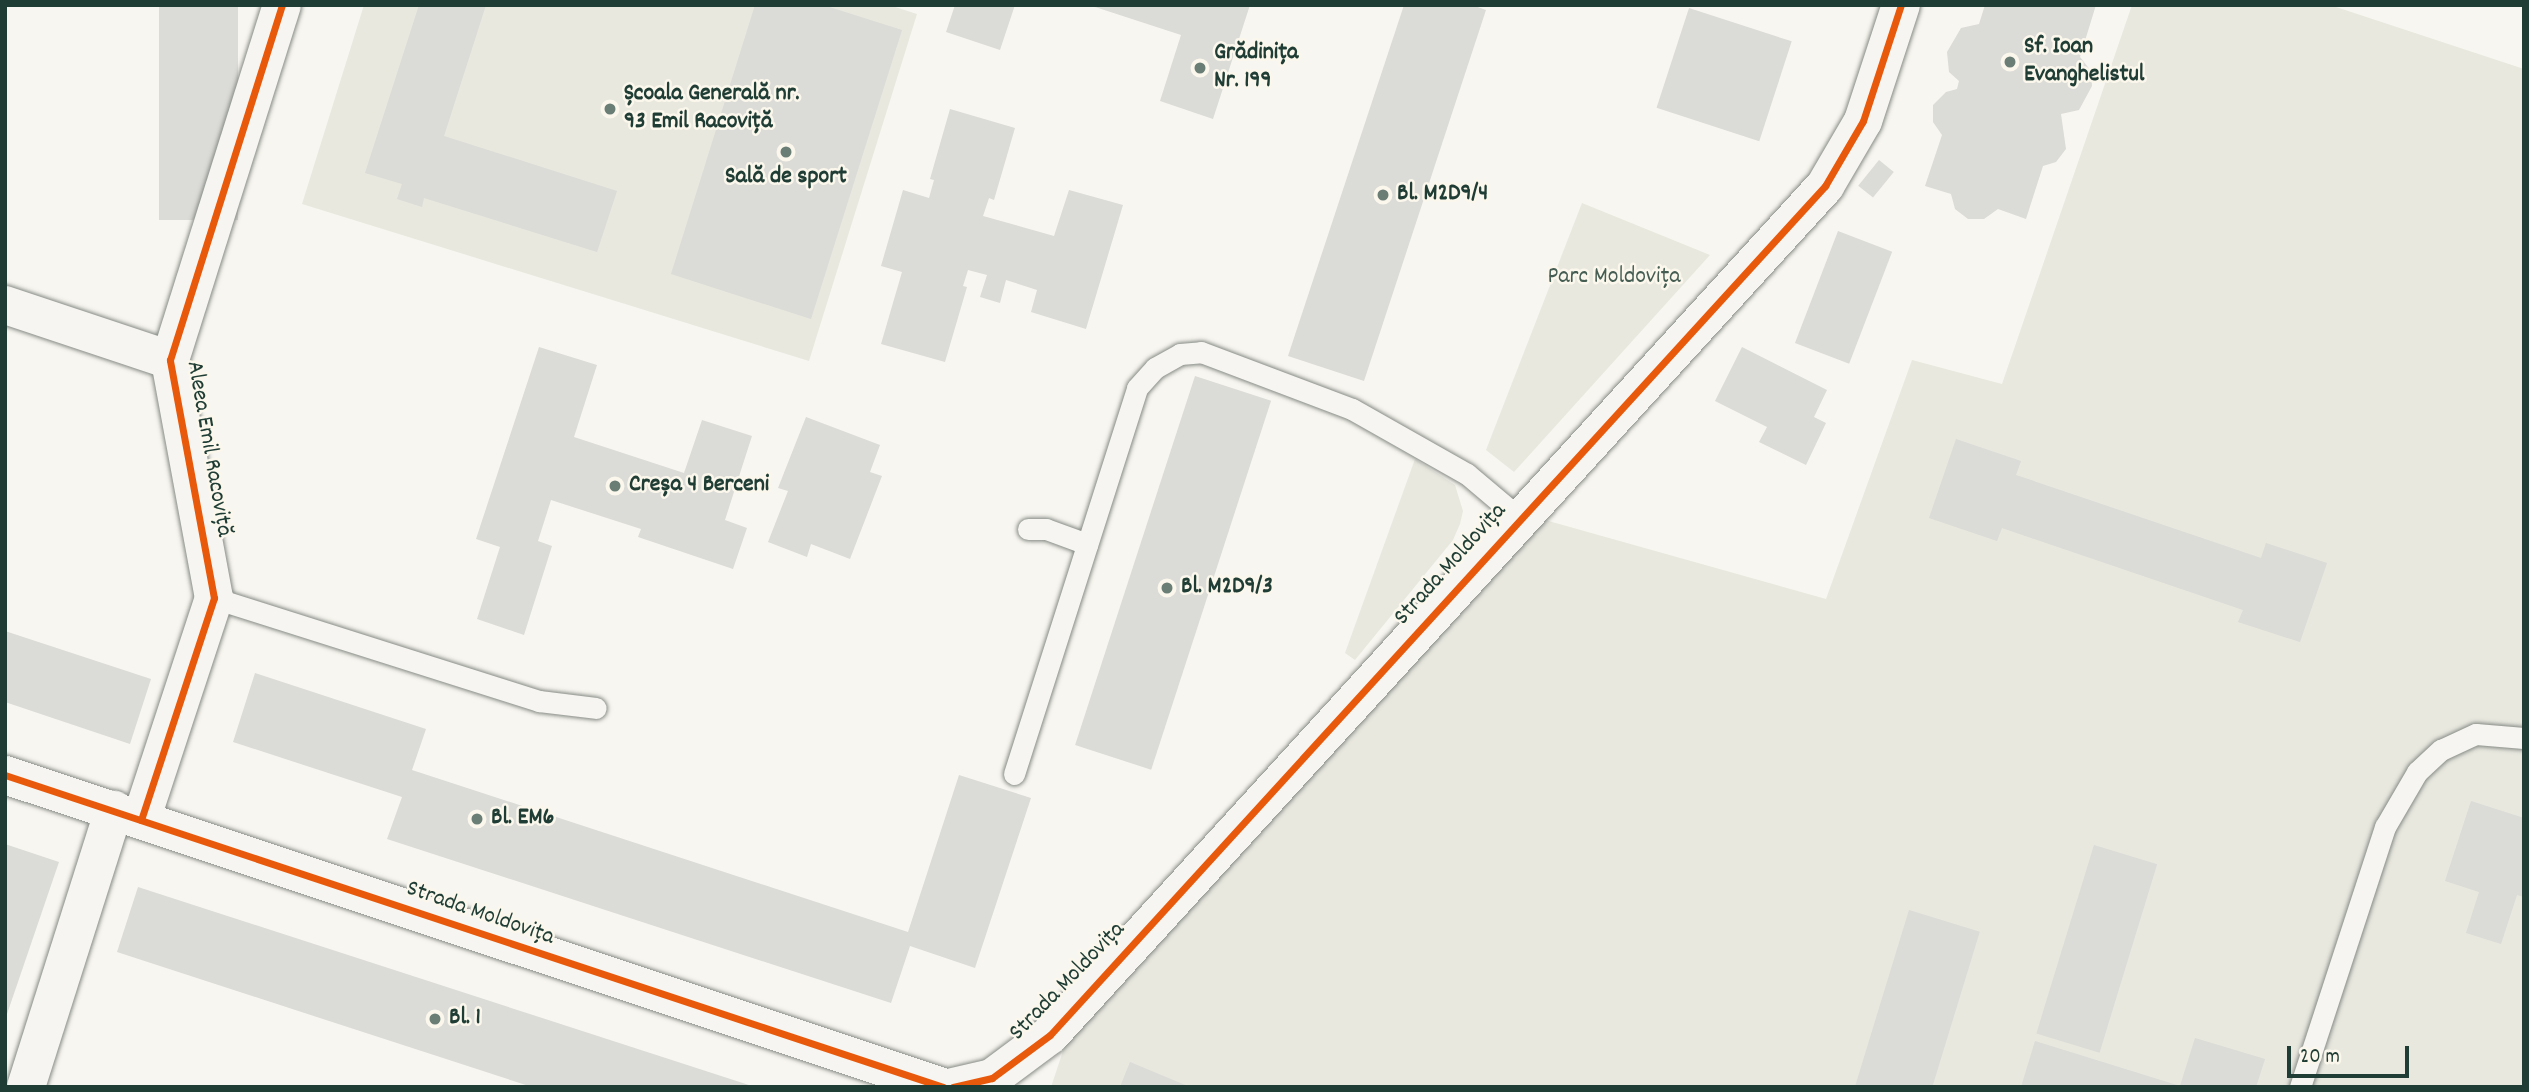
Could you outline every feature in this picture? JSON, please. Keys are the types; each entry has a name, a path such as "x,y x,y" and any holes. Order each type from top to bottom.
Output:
{"street":[{"name":"Aleea Emil Racoviță","path":"26,1087 127,815 214,598 170,360 282,5"},
{"name":"Strada Moldovița","path":"953,1087 992,1078 1050,1035 1839,167 1863,121 1901,5"},
{"path":"5,305 170,360"},
{"name":"Strada Moldovița","path":"5,775 943,1087"}],"lane":[{"path":"1013,774 1137,388 1155,368 1180,354 1201,352 1352,409 1467,474 1520,518"},
{"path":"1028,529 1046,529 1087,544"},
{"path":"214,598 539,701 596,708"},
{"path":"2300,1087 2385,827 2412,779 2441,750 2476,734 2524,738"}],"shaded area":[{"name":"Școala Generală nr. 93 Emil Racoviță","path":"364,5 889,5 917,14 809,361 302,204"},
{"path":"2132,5 2330,5 2524,69 2524,1087 1051,1087 1065,1045 1545,520 1826,599 1912,360 2002,384"},
{"name":"Parc Moldovița","path":"1582,203 1710,255 1514,472 1486,450"},
{"path":"1415,459 1455,485 1463,511 1460,524 1453,540 1355,660 1345,653"}],"building":[{"path":"159,5 238,5 238,220 159,220"},
{"path":"419,5 486,5 444,136 617,191 597,252 424,198 422,207 397,199 402,184 365,173"},
{"name":"Sală de sport","path":"755,5 823,5 902,30 811,319 671,274"},
{"path":"955,5 1015,5 1000,50 946,32"},
{"name":"Grădinița Nr. 199","path":"1089,5 1250,5 1213,119 1160,101 1181,35"},
{"name":"Bl. M2D9/4","path":"1404,5 1472,5 1486,10 1364,381 1288,356"},
{"path":"1985,5 2096,5 2080,57 2091,71 2092,86 2079,110 2061,114 2066,149 2056,162 2043,166 2026,219 1998,209 1984,219 1968,219 1955,209 1951,194 1925,186 1942,135 1933,122 1933,105 1946,92 1957,89 1959,81 1949,72 1947,52 1961,28 1979,24"},
{"path":"1689,8 1792,41 1759,141 1657,108"},
{"path":"950,109 1015,128 994,200 989,198 983,216 1054,236 1069,190 1123,205 1086,329 1031,312 1037,290 1006,280 1000,303 980,297 987,275 968,270 963,286 967,287 945,362 881,344 902,272 881,266 903,190 929,198 934,180 930,179"},
{"path":"1879,160 1894,172 1873,198 1858,186"},
{"path":"1838,231 1892,252 1849,364 1795,343"},
{"name":"Creșa 4 Berceni","path":"539,347 597,365 574,437 684,473 702,420 752,436 725,520 747,528 733,569 638,537 641,529 551,500 538,541 552,546 524,635 477,619 500,547 476,539"},
{"path":"1742,347 1827,390 1814,417 1826,423 1806,465 1759,442 1767,427 1715,401"},
{"name":"Bl. M2D9/3","path":"1195,376 1271,401 1151,770 1075,745"},
{"path":"806,417 880,445 870,472 882,476 850,559 811,544 807,557 768,542 788,491 778,488"},
{"path":"1956,439 2021,461 2016,475 2261,558 2266,543 2327,563 2300,642 2238,622 2243,610 2002,528 1997,541 1929,518"},
{"path":"5,631 151,679 130,744 5,702"},
{"name":"Bl. EM6","path":"255,673 426,729 412,770 908,932 959,775 1031,798 975,968 910,946 891,1003 387,839 402,797 233,742"},
{"path":"2471,801 2524,818 2524,897 2517,895 2501,944 2466,933 2479,892 2445,881"},
{"path":"5,844 59,862 6,1017 5,1017"},
{"path":"2094,845 2157,864 2100,1053 2036,1033"},
{"name":"Bl. 1","path":"138,887 752,1087 532,1087 117,952"},
{"path":"1909,910 1980,932 1932,1087 1855,1087"},
{"path":"2195,1038 2265,1059 2256,1087 2021,1087 2035,1041 2180,1086"},
{"path":"1130,1062 1190,1087 1120,1087"}],"cycle path":[{"path":"141,820 214,598 170,360 282,5"},
{"path":"953,1087 992,1078 1050,1035 1825,186 1863,121 1901,5"},
{"path":"5,775 943,1087"}],"place":[{"name":"Sf. Ioan Evanghelistul","path":"2010,62"},
{"name":"Grădinița Nr. 199","path":"1200,68"},
{"name":"Școala Generală nr. 93 Emil Racoviță","path":"610,109"},
{"name":"Sală de sport","path":"786,152"},
{"name":"Bl. M2D9/4","path":"1383,195"},
{"name":"Creșa 4 Berceni","path":"615,486"},
{"name":"Bl. M2D9/3","path":"1167,588"},
{"name":"Bl. EM6","path":"477,819"},
{"name":"Bl. 1","path":"435,1019"}]}
